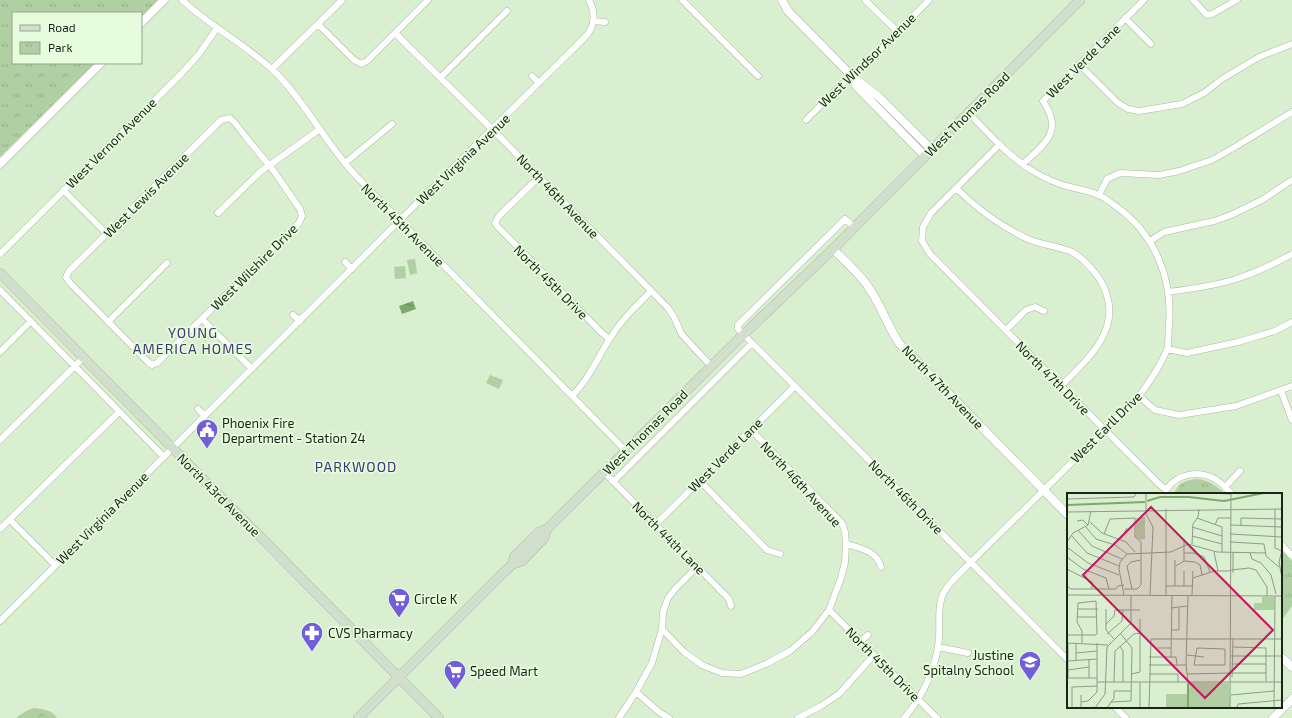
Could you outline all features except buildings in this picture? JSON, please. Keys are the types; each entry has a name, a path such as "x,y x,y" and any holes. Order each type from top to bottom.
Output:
{"main road":[{"name":"West Thomas Road","path":"358,718 513,564 522,561 544,538 547,529 743,334 833,249 1080,0"},
{"name":"North 43rd Avenue","path":"0,273 439,718"}],"street":[{"path":"142,22 164,0"},
{"name":"North 45th Avenue","path":"182,0 201,17 249,49 272,69 299,100 344,163 626,451"},
{"path":"272,69 342,0"},
{"path":"318,24 354,60 361,64 367,61 428,0"},
{"path":"589,0 593,10 593,21 605,22"},
{"path":"682,0 758,76"},
{"path":"782,0 788,11 852,76 856,86 928,152"},
{"path":"865,0 897,31"},
{"name":"West Windsor Avenue","path":"806,120 929,0"},
{"name":"West Verde Lane","path":"1023,164 1047,141 1052,130 1051,118 1043,101 1144,0"},
{"path":"1193,0 1207,15 1212,14 1237,0"},
{"path":"441,77 507,11"},
{"path":"1125,18 1151,44"},
{"name":"West Virginia Avenue","path":"0,621 589,33 593,21"},
{"name":"West Vernon Avenue","path":"0,254 181,74 199,54 217,28"},
{"name":"North 46th Avenue","path":"395,33 441,77 651,290 668,308 685,338 711,366"},
{"path":"1080,64 1118,103 1128,109 1140,111 1182,104 1204,93 1222,79 1259,57 1292,44"},
{"path":"0,164 100,64"},
{"path":"532,76 539,83"},
{"name":"West Earll Drive","path":"904,718 918,700 932,668 938,647 941,599 944,591 971,562 1139,396 1148,384 1167,349 1170,318 1168,292 1163,267 1150,241 1130,218 1120,209 1099,195 1065,186 1036,173 1023,164 1000,144 968,112"},
{"path":"1099,195 1108,179 1120,173 1159,175 1179,171 1212,160 1292,112"},
{"name":"West Lewis Avenue","path":"108,322 70,283 66,277 69,271 221,120 230,118 269,165"},
{"path":"344,163 392,124"},
{"path":"218,213 252,179 269,165 320,129"},
{"path":"1000,144 956,188 978,209 1000,224 1030,240 1072,252 1082,259 1092,268 1103,283 1110,305 1108,324 1099,344 1085,362 1061,386"},
{"name":"West Wilshire Drive","path":"108,322 148,362 152,365 157,363 299,223 302,216 300,209 269,165"},
{"name":"North 45th Drive","path":"539,177 498,216 495,223 602,333 610,339"},
{"path":"1150,241 1164,232 1208,223 1230,215 1262,200 1292,180"},
{"name":"North 47th Drive","path":"956,188 931,213 923,227 922,240 930,254 1104,430 1166,490 1174,481 1182,476 1202,474 1218,481 1231,493"},
{"path":"63,190 107,234"},
{"path":"743,334 738,329 738,325 845,219 854,227"},
{"name":"North 47th Avenue","path":"833,249 870,288 899,343 1067,514"},
{"path":"1168,292 1200,288 1236,279 1270,266 1292,254"},
{"path":"345,262 352,269"},
{"path":"108,322 167,263"},
{"name":"North 43rd Avenue","path":"0,290 164,457"},
{"path":"572,396 586,379 610,339 628,313 651,290"},
{"path":"1006,330 1026,310 1035,307 1044,311"},
{"path":"293,315 300,321"},
{"path":"202,319 252,370"},
{"path":"0,352 31,321"},
{"path":"1167,349 1187,353 1238,342 1275,331 1292,322"},
{"name":"North 46th Drive","path":"743,334 1067,659"},
{"name":"West Thomas Road","path":"613,482 752,343"},
{"path":"0,440 84,357"},
{"name":"West Verde Lane","path":"656,524 795,386"},
{"path":"1139,396 1155,410 1179,415 1236,406 1292,386"},
{"path":"1281,391 1292,420"},
{"path":"198,409 205,416"},
{"path":"0,529 119,412"},
{"name":"North 46th Avenue","path":"751,430 842,523 845,532 846,544 871,552 880,560 882,567"},
{"path":"1224,487 1240,471"},
{"name":"North 44th Lane","path":"604,472 729,599 731,606"},
{"path":"700,480 767,550 780,554"},
{"path":"10,520 55,565"},
{"path":"662,629 684,652 702,665 722,673 741,674 766,664 790,651 812,632 829,610 841,578 845,562 846,544"},
{"path":"1282,545 1292,556"},
{"path":"619,718 652,664 662,629 663,612 668,598 697,566"},
{"name":"North 45th Drive","path":"829,610 936,718"},
{"path":"861,641 868,635"},
{"path":"938,647 968,653"},
{"path":"798,718 821,706 839,694 874,656"},
{"path":"1282,658 1292,667"},
{"path":"636,692 659,712 669,718"},
{"path":"1273,718 1292,699"},
{"path":"1116,708 1126,718"}],"green space":[{"path":"0,0 158,0 142,16 142,12 12,12 12,64 94,64 0,157"},
{"path":"415,259 417,273 410,275 407,260"},
{"path":"405,266 406,278 395,279 394,267"},
{"path":"490,375 503,380 499,389 486,383"},
{"path":"1197,479 1205,481 1219,488 1224,493 1175,493 1182,483"},
{"path":"1282,551 1292,561 1292,606 1282,620"},
{"path":"34,708 44,709 55,715 57,718 16,718 26,711"}],"water":[{"path":"413,301 416,309 402,314 399,306"}],"place":[{"name":"Phoenix Fire Department - Station 24","path":"207,450"},
{"name":"Circle K","path":"399,618"},
{"name":"CVS Pharmacy","path":"312,652"},
{"name":"Justine Spitalny School","path":"1030,682"},
{"name":"Speed Mart","path":"455,690"}],"district":[{"name":"YOUNG AMERICA HOMES","path":"193,340"},
{"name":"PARKWOOD","path":"356,466"}]}
